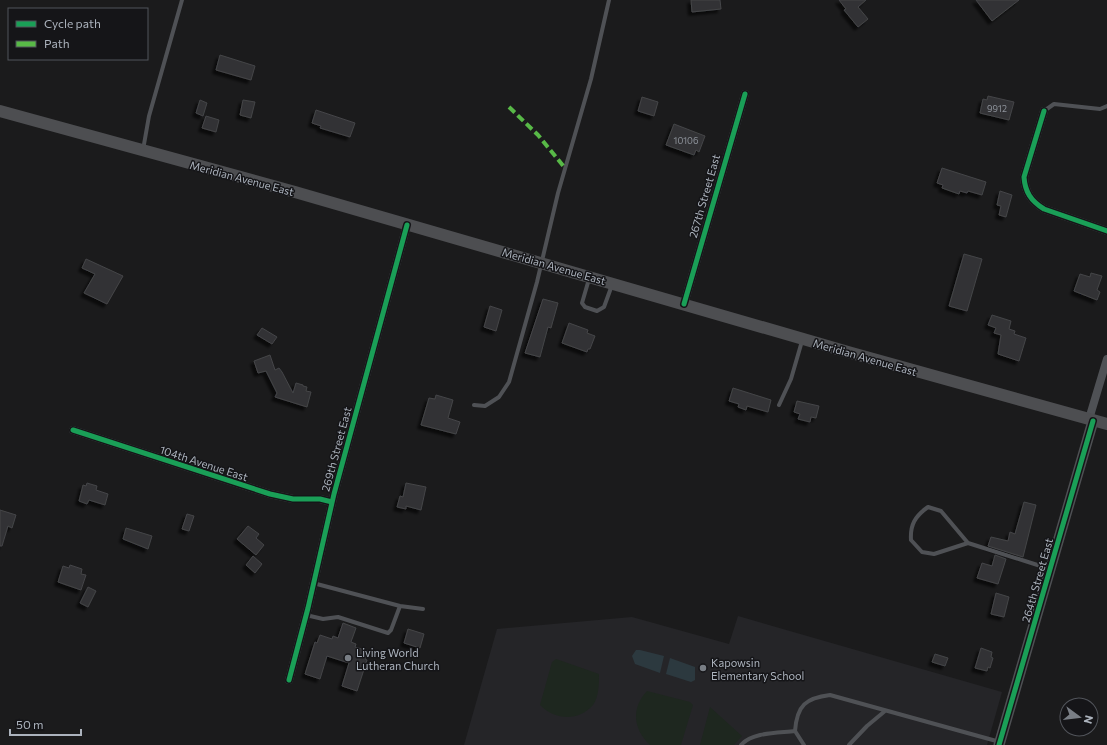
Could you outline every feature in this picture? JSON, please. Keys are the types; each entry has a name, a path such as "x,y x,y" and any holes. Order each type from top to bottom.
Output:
{"main road":[{"name":"Meridian Avenue East","path":"0,111 542,263 803,339 1107,424"}],"street":[{"name":"267th Street East","path":"684,304 745,94"},
{"path":"1044,111 1024,177 1025,188 1036,204 1044,209 1107,231"},
{"name":"269th Street East","path":"290,680 332,502 407,225"},
{"path":"1091,420 1107,359"},
{"name":"264th Street East","path":"1000,743 1091,420"},
{"name":"104th Avenue East","path":"73,430 270,494 293,499 320,499 332,502"}],"lane":[{"path":"142,150 149,116 182,0"},
{"path":"474,405 485,406 495,400 499,397 509,382 542,263 558,193 591,79 609,0"},
{"path":"1044,111 1054,104 1100,109 1107,106"},
{"path":"590,277 582,303 584,307 597,311 604,307 612,283"},
{"path":"779,405 792,380 803,339"},
{"path":"968,543 941,511 928,507 918,514 910,528 911,540 922,552 934,554 953,546 968,543 1050,569"},
{"path":"314,583 400,606 424,609"},
{"path":"306,615 323,619 338,617 388,633 391,630 400,606"},
{"path":"804,745 795,731 796,720 801,707 813,697 830,695 1000,743"},
{"path":"850,745 867,726 885,711"},
{"path":"741,745 745,740 755,736 795,731"}],"shaded area":[{"name":"Kapowsin Elementary School","path":"738,616 1002,692 987,745 464,745 497,629 632,617 729,644"},
{"path":"636,650 664,656 660,673 635,664 632,656"},
{"path":"670,658 695,667 695,680 691,682 666,674"},
{"path":"556,659 599,674 598,690 595,702 587,710 580,714 566,717 559,716 552,714 540,705 552,662"},
{"path":"647,691 690,702 693,705 681,745 650,745 644,739 637,725 636,711 638,704"},
{"path":"710,707 742,736 734,745 700,745"}],"building":[{"path":"691,0 720,0 721,9 692,12"},
{"path":"839,0 866,0 858,7 868,19 858,27 844,10 846,9"},
{"path":"976,0 1019,0 992,21"},
{"path":"220,55 255,66 251,80 216,70"},
{"path":"988,96 1014,102 1009,120 980,113 983,99 987,100"},
{"path":"642,97 658,102 654,116 638,111"},
{"path":"200,100 207,103 203,116 196,113"},
{"path":"243,100 255,102 251,118 240,115"},
{"path":"316,110 355,123 350,137 320,128 321,126 312,123"},
{"path":"206,116 219,120 216,132 202,128"},
{"path":"674,124 705,136 699,152 696,150 694,155 666,145"},
{"path":"942,168 986,182 982,195 968,191 967,193 960,191 959,194 942,188 943,185 937,183"},
{"path":"1000,191 1012,195 1006,217 999,215 1001,206 997,205"},
{"path":"964,254 982,259 967,311 949,306"},
{"path":"86,259 123,276 107,304 84,293 95,274 82,268"},
{"path":"1091,273 1102,276 1097,290 1100,292 1097,300 1074,291 1080,274 1090,277"},
{"path":"543,299 558,303 551,328 548,327 540,357 525,353"},
{"path":"490,306 502,310 496,331 484,327"},
{"path":"992,315 1011,321 1009,329 1015,331 1014,334 1026,338 1019,361 998,354 1001,335 994,333 996,328 988,325"},
{"path":"569,323 588,330 587,333 595,336 590,349 588,349 587,352 562,343"},
{"path":"262,328 277,337 272,344 257,335"},
{"path":"270,355 275,370 279,368 293,393 296,383 307,387 306,391 311,392 307,407 275,397 277,393 266,371 258,373 254,361"},
{"path":"733,388 771,400 768,412 747,406 746,410 738,407 739,404 729,401"},
{"path":"436,395 453,400 448,418 460,422 456,434 421,425 429,398 435,399"},
{"path":"797,401 819,406 816,418 811,417 810,422 798,419 800,414 794,412"},
{"path":"87,483 97,486 96,490 108,494 105,505 89,500 87,504 79,501 83,485 86,486"},
{"path":"406,483 426,487 421,510 406,506 406,509 397,507 400,496 403,497"},
{"path":"1024,502 1036,505 1023,557 988,546 991,537 1008,541 1010,532 1015,534"},
{"path":"0,510 16,515 12,528 8,526 2,546 0,546"},
{"path":"187,514 194,516 189,531 182,529"},
{"path":"248,526 259,534 256,538 264,545 256,555 237,539"},
{"path":"126,528 152,536 148,549 123,539"},
{"path":"995,555 1006,559 998,584 977,578 982,563 992,566"},
{"path":"253,556 262,564 255,573 246,565"},
{"path":"70,565 82,569 81,574 86,575 81,590 58,582 63,566 69,568"},
{"path":"88,587 96,591 88,607 80,603"},
{"path":"996,593 1009,597 1004,617 991,614"},
{"name":"Living World Lutheran Church","path":"343,623 356,628 351,642 356,644 355,647 368,651 365,659 367,660 357,691 342,686 349,663 327,656 320,679 305,674 315,642 317,643 320,635 332,639 333,636 338,638"},
{"path":"408,629 424,634 420,648 404,643"},
{"path":"981,648 992,652 991,657 993,658 990,668 988,667 987,671 975,668"},
{"path":"935,654 948,658 945,666 932,662"}],"marked path":[{"path":"509,107 538,135 565,168"}],"cycle path":[{"path":"684,304 745,94"},
{"path":"1044,111 1024,177 1027,192 1032,199 1044,209 1107,231"},
{"path":"289,680 308,608 334,494 407,225"},
{"path":"999,745 1093,421"},
{"path":"73,430 270,494 293,499 320,499 332,502"}],"place":[{"name":"Living World Lutheran Church","path":"348,658"},
{"name":"Kapowsin Elementary School","path":"703,668"}]}
